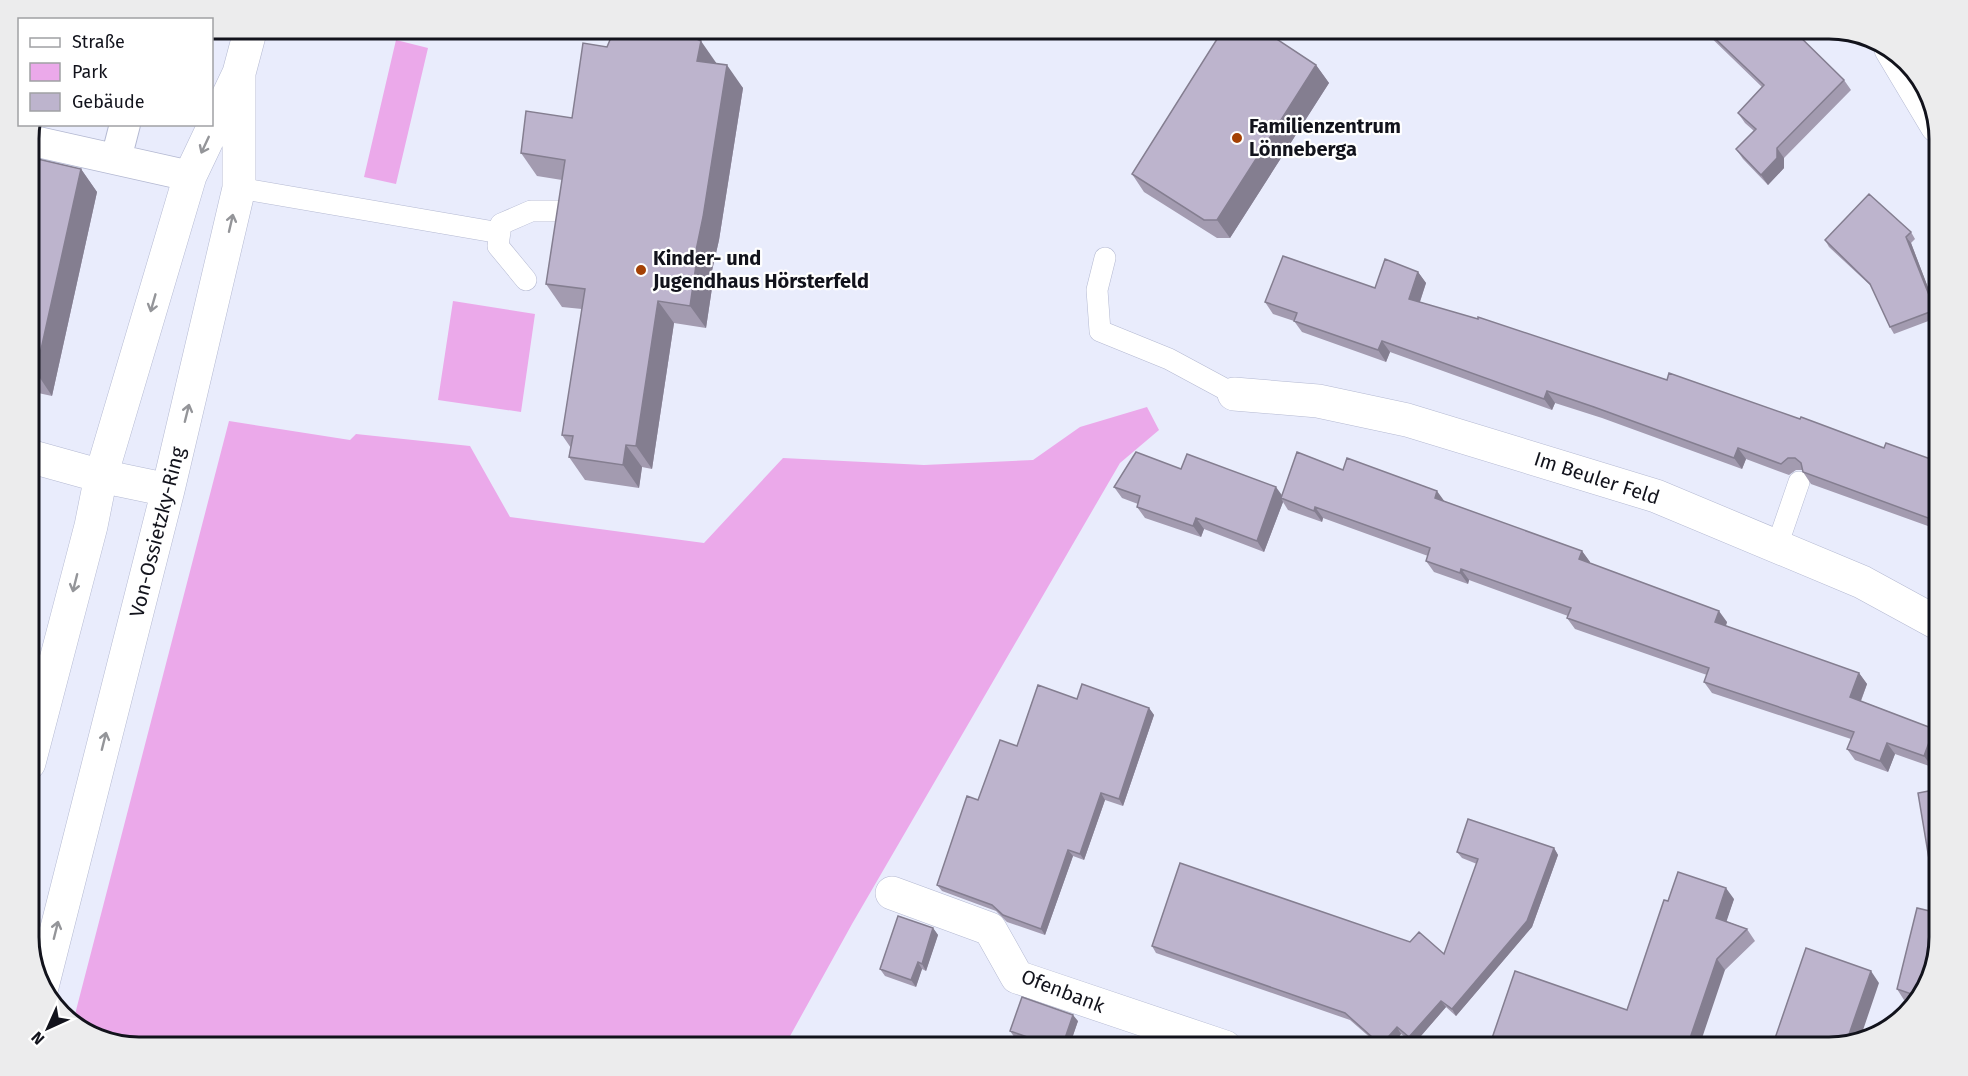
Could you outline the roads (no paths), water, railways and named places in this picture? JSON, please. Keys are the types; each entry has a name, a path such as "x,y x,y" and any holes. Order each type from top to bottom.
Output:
{"street":[{"name":"Von-Ossietzky-Ring","path":"39,725 102,476 190,176 239,73 248,39"},
{"name":"Von-Ossietzky-Ring","path":"46,973 168,490 239,188 239,73"},
{"path":"1909,80 1920,98"},
{"path":"116,159 124,126"},
{"path":"39,142 190,176"},
{"name":"Im Beuler Feld","path":"1234,394 1318,401 1407,420 1656,496 1862,582 1929,619"},
{"path":"39,459 102,476 168,490"},
{"name":"Ofenbank","path":"892,893 990,929 1017,977 1195,1037"}],"lane":[{"path":"239,188 500,233"},
{"path":"526,280 498,246 501,224 531,211 557,211"},
{"path":"1105,258 1097,290 1100,331 1169,360 1234,394"},
{"path":"1777,546 1799,482"}],"place":[{"name":"Familienzentrum Lönneberga","path":"1237,138"},
{"name":"Kinder- und Jugendhaus Hörsterfeld","path":"641,270"}]}
